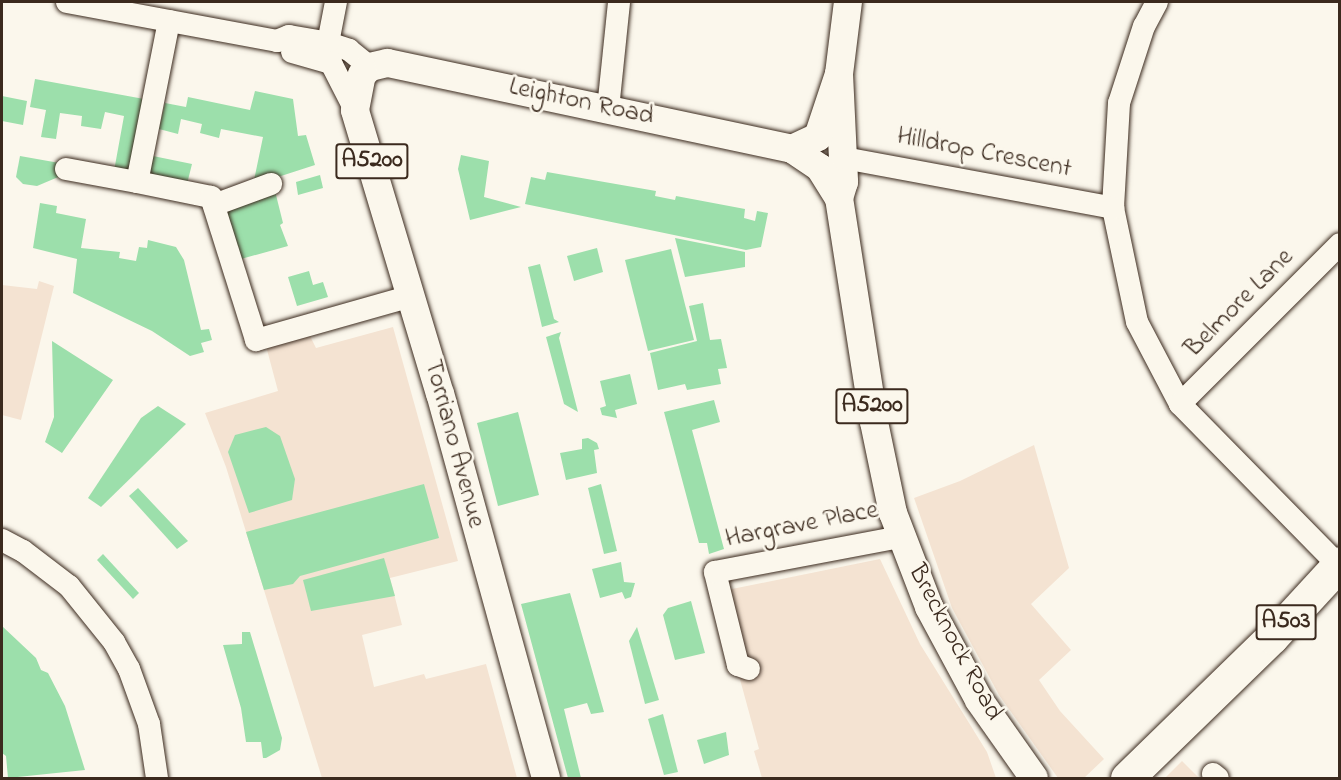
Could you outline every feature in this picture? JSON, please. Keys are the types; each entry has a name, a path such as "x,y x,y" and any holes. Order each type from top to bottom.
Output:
{"highway":[{"name":"A503","path":"1127,778 1272,637 1339,564"}],"main road":[{"name":"Brecknock Road","path":"848,2 839,74 844,158 839,198 874,422 900,537 929,607 979,700 1034,778"},
{"name":"Leighton Road","path":"370,67 388,63 792,148"},
{"name":"A5200","path":"355,110 357,88 370,67"},
{"name":"Brecknock Road","path":"792,148 818,137 839,74"},
{"name":"Torriano Avenue","path":"355,110 412,296 546,778"},
{"name":"A5200","path":"792,148 812,160 839,198"}],"street":[{"path":"67,2 277,41 289,36 328,43 348,50 370,67"},
{"path":"328,43 336,2"},
{"path":"608,109 619,2"},
{"path":"1156,2 1144,26 1119,103 1113,208 1137,322 1180,404 1339,564"},
{"path":"137,182 169,21"},
{"path":"277,41 285,51 331,63 355,110"},
{"name":"Hilldrop Crescent","path":"844,158 1113,208"},
{"path":"66,169 211,197 256,340 412,296"},
{"path":"214,205 271,184"},
{"name":"Belmore Lane","path":"1180,404 1340,244"},
{"name":"Hargrave Place","path":"749,669 738,665 715,572 900,537"},
{"path":"2,540 30,555 69,586 114,642 129,669 149,724 157,778"}],"shaded area":[{"path":"39,281 54,286 21,420 2,415 2,285 37,289"},
{"path":"393,327 458,561 390,578 402,625 362,635 374,687 424,674 426,679 486,664 517,778 322,778 226,467 205,413 278,391 266,346 309,334 316,348"},
{"path":"1034,445 1069,568 1031,604 1071,650 1039,680 1060,711 1104,759 1084,778 1058,778 999,695 952,608 914,498 960,481"},
{"path":"880,559 920,644 987,752 996,778 762,778 754,751 759,749 738,672 744,661 727,590"},
{"path":"1182,761 1199,778 1165,778"}],"green space":[{"path":"35,79 144,99 130,174 114,171 124,116 105,112 101,129 81,126 82,116 60,113 56,139 41,137 46,110 30,107"},
{"path":"255,91 293,99 298,136 306,135 315,165 253,185 263,137 221,129 219,138 200,133 202,124 181,119 178,134 159,129 165,103 186,107 188,97 250,110"},
{"path":"2,96 27,101 23,125 2,121"},
{"path":"461,155 489,161 484,197 521,207 470,220 458,169"},
{"path":"20,156 65,164 63,175 37,186 23,184 16,177"},
{"path":"153,156 192,164 187,184 148,175"},
{"path":"547,172 656,191 655,196 675,200 676,196 745,209 744,218 755,221 757,211 768,213 761,247 746,250 525,204 531,177 545,180"},
{"path":"320,175 323,188 298,195 296,182"},
{"path":"275,191 283,223 280,225 288,246 241,259 226,209"},
{"path":"40,203 57,206 56,213 86,219 81,248 120,252 119,258 136,261 139,247 147,248 148,240 176,247 184,260 201,330 209,329 212,340 201,343 204,352 190,356 152,331 73,293 77,259 33,248"},
{"path":"675,238 745,252 745,267 685,277"},
{"path":"597,248 603,272 574,281 567,256"},
{"path":"671,249 694,340 648,351 625,260"},
{"path":"540,264 554,319 559,322 542,327 528,267"},
{"path":"309,271 313,285 323,282 328,297 297,306 288,277"},
{"path":"703,303 710,340 721,339 727,368 718,369 721,384 687,390 685,384 658,390 650,353 697,341 689,306"},
{"path":"561,332 559,338 578,412 564,404 546,337"},
{"path":"52,341 113,380 62,453 45,442 54,417"},
{"path":"630,374 637,404 615,410 617,418 602,415 600,408 606,406 600,381"},
{"path":"714,400 720,422 692,430 724,549 709,554 707,543 699,543 664,412"},
{"path":"158,406 186,424 101,507 88,498 141,418"},
{"path":"518,412 539,495 498,506 477,423"},
{"path":"266,427 280,436 295,479 292,500 249,513 228,452 235,435"},
{"path":"588,438 597,443 599,449 594,450 597,473 566,480 560,453 582,449 582,439"},
{"path":"424,484 439,538 300,576 293,584 264,590 246,532"},
{"path":"601,484 617,551 604,554 588,488"},
{"path":"138,488 188,541 177,549 129,496"},
{"path":"103,554 139,593 133,599 97,560"},
{"path":"384,558 395,596 311,611 303,580"},
{"path":"621,562 624,582 635,583 631,597 625,599 622,592 600,598 592,569"},
{"path":"570,593 604,712 591,714 587,703 564,709 581,778 568,778 521,604"},
{"path":"691,601 705,653 675,660 663,615 668,608"},
{"path":"2,626 36,658 41,670 48,673 65,706 85,770 8,778 6,756 2,753"},
{"path":"637,627 659,700 645,704 629,641"},
{"path":"242,632 250,632 282,738 280,750 266,758 263,758 261,742 246,742 241,708 223,645 242,644"},
{"path":"663,714 678,772 664,775 648,719"},
{"path":"726,732 729,755 704,764 697,740"}]}
